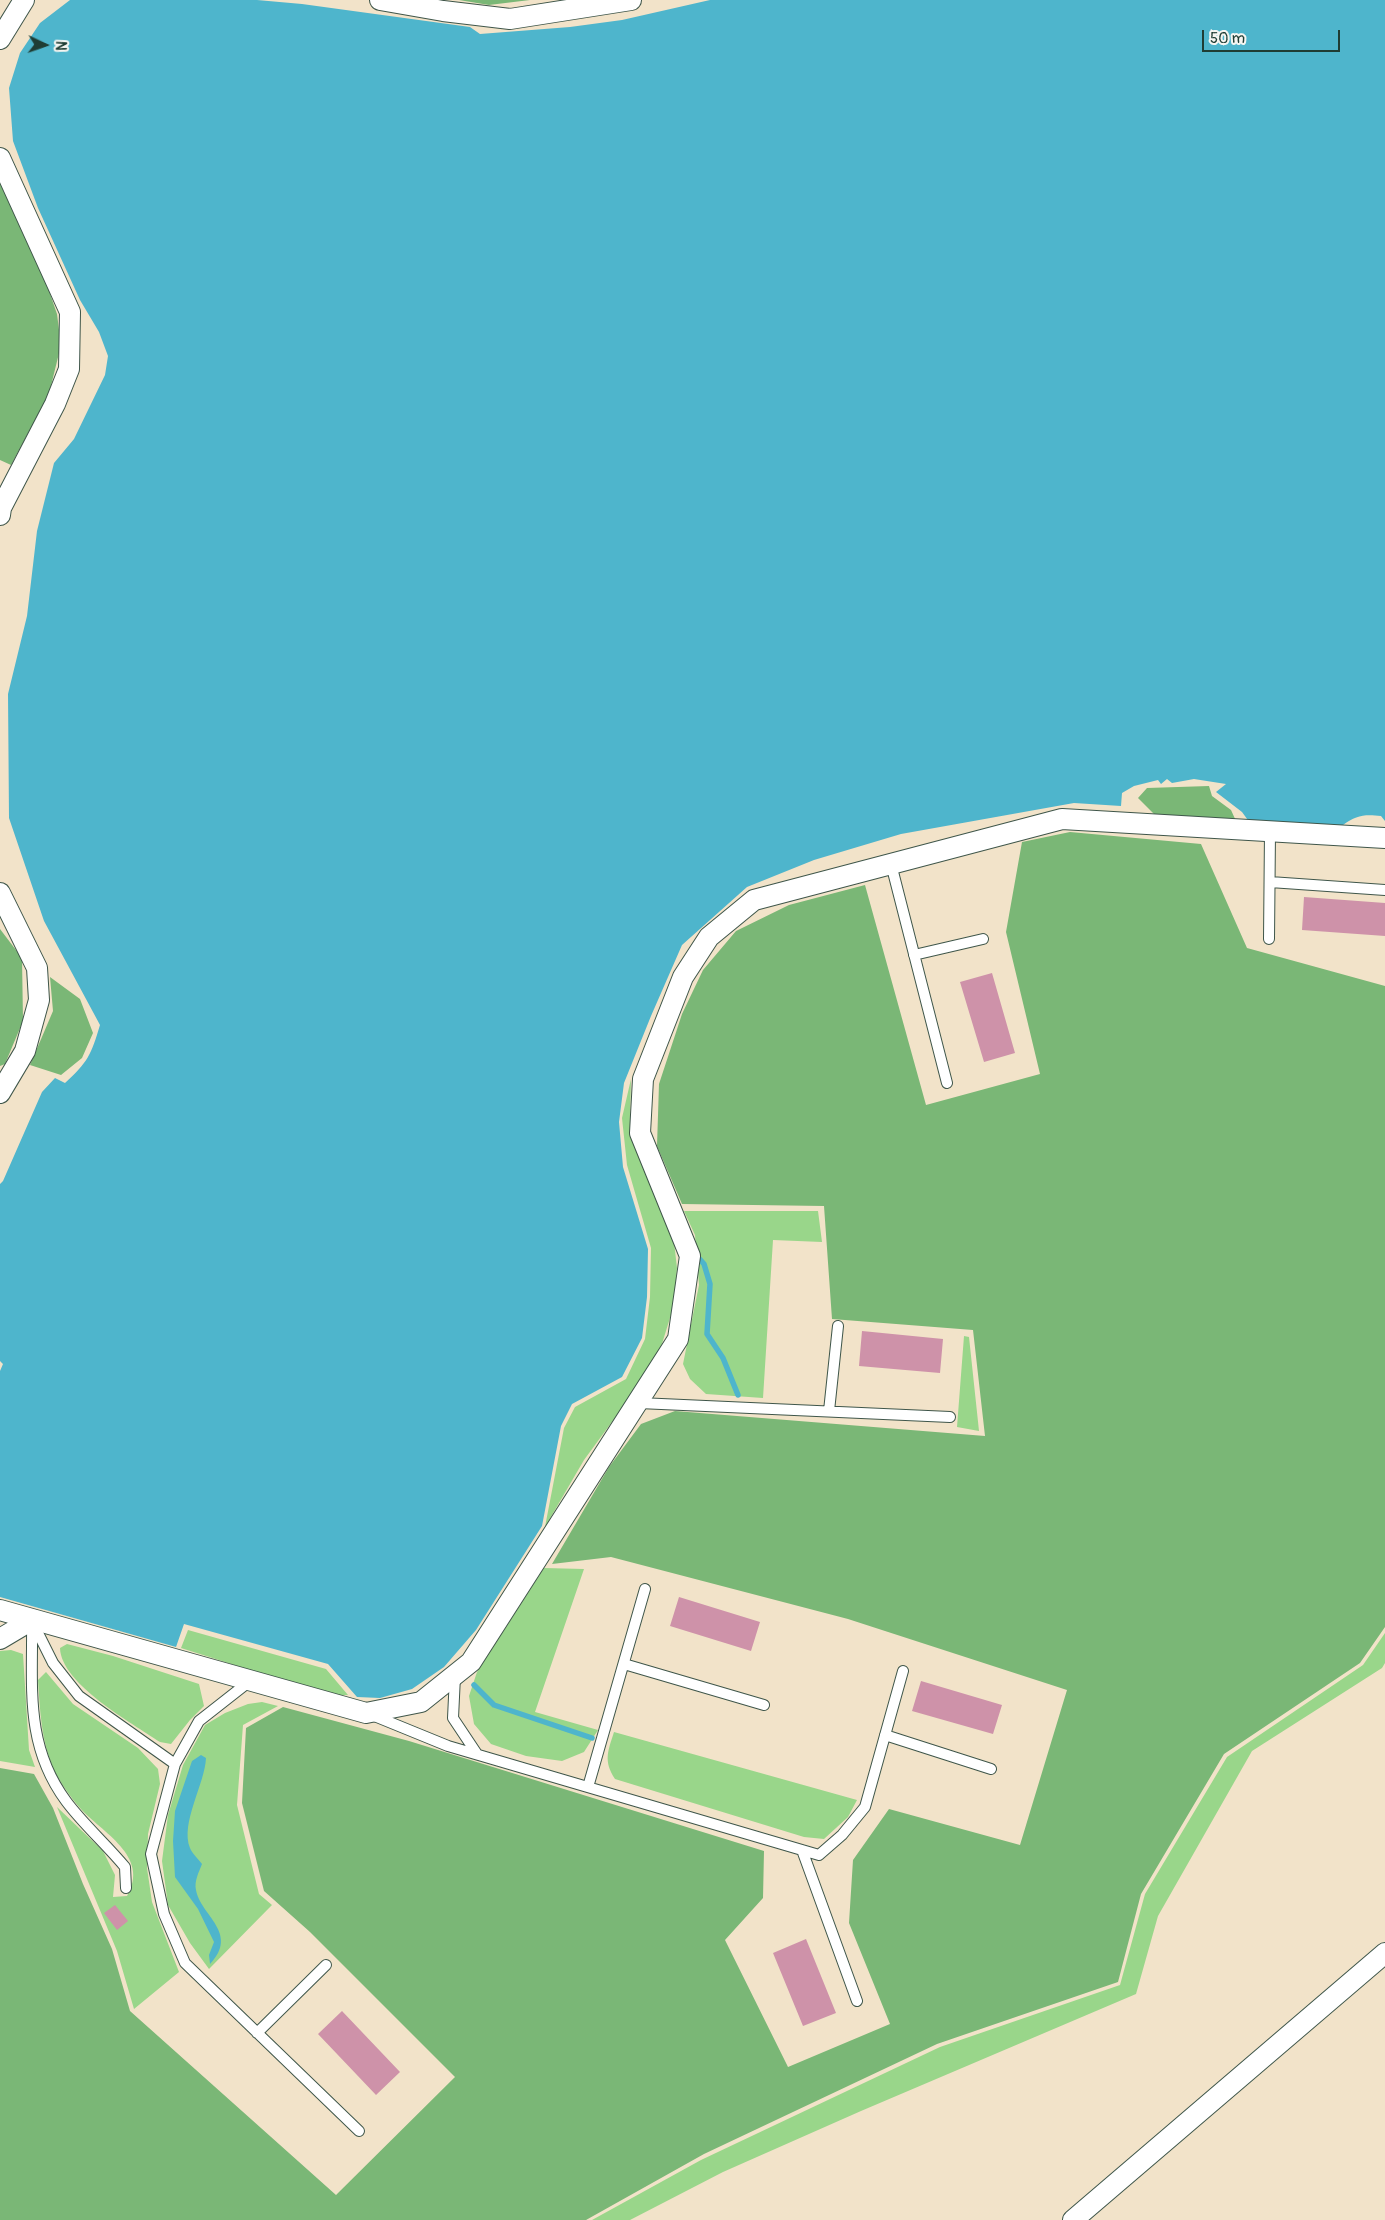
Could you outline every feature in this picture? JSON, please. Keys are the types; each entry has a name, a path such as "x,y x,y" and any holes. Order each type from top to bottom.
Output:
{"street":[{"path":"0,39 24,0"},
{"path":"380,0 432,5 510,19 631,0"},
{"path":"0,158 70,312 69,369 55,404 1,508 0,515"},
{"path":"0,1610 366,1713 421,1702 471,1662 678,1339 690,1256 640,1133 643,1079 683,976 708,937 754,900 1062,819 1385,838"},
{"path":"0,893 37,968 40,1000 25,1051 0,1094"},
{"path":"0,1640 32,1620"},
{"path":"1072,2220 1385,1953"}],"lane":[{"path":"1268,939 1270,832"},
{"path":"891,864 947,1083"},
{"path":"1270,882 1385,890"},
{"path":"914,955 983,939"},
{"path":"829,1412 838,1326"},
{"path":"639,1402 950,1417"},
{"path":"588,1787 645,1589"},
{"path":"32,1620 52,1662 79,1696 175,1764"},
{"path":"32,1620 33,1726 44,1765 66,1801 125,1867 126,1888"},
{"path":"624,1664 764,1706"},
{"path":"366,1713 448,1746 819,1855 842,1835 865,1807 903,1671"},
{"path":"455,1675 453,1718 477,1754"},
{"path":"250,1681 199,1721 175,1764 151,1854 164,1914 185,1962 359,2131"},
{"path":"885,1735 991,1769"},
{"path":"802,1850 857,2001"},
{"path":"257,2033 326,1965"}],"green space":[{"path":"459,0 530,0 489,5"},
{"path":"0,183 45,279 57,314 61,345 49,394 11,465 0,460"},
{"path":"1209,786 1212,796 1231,810 1236,821 1154,814 1138,798 1147,788"},
{"path":"1070,832 1201,844 1247,948 1385,986 1385,1627 1360,1663 1224,1754 1141,1894 1118,1982 937,2044 704,2154 586,2220 0,2220 0,1768 34,1774 53,1808 83,1884 112,1949 130,2011 336,2195 455,2077 310,1932 264,1891 242,1803 246,1728 283,1707 409,1741 764,1851 763,1898 725,1940 788,2067 890,2024 849,1923 853,1860 889,1809 1020,1845 1067,1690 848,1619 611,1557 552,1564 609,1467 641,1424 675,1411 985,1436 973,1330 832,1319 824,1206 682,1204 657,1146 659,1084 682,1014 703,970 736,931 789,905 865,885 926,1105 1040,1074 1006,932 1022,842"},
{"path":"0,929 22,958 23,1021 5,1064 0,1066"},
{"path":"50,977 80,999 93,1033 82,1058 61,1075 30,1065 53,1011"},
{"path":"631,1079 630,1118 636,1148 674,1242 677,1268 674,1305 661,1347 639,1385 584,1460 545,1527 564,1428 575,1407 626,1379 645,1339 650,1297 651,1248 627,1165 622,1118"},
{"path":"684,1211 818,1211 822,1242 773,1240 763,1398 706,1394 690,1379 683,1364 699,1285 695,1235"},
{"path":"964,1336 969,1337 979,1431 957,1427"},
{"path":"544,1568 584,1569 535,1712 598,1730 584,1752 562,1761 526,1756 491,1744 474,1724 469,1696 477,1672"},
{"path":"188,1630 326,1669 348,1695 329,1695 181,1648"},
{"path":"1385,1633 1385,1663 1382,1668 1252,1751 1158,1916 1136,1994 723,2172 630,2220 592,2220 701,2160 940,2047 1120,1985 1145,1894 1227,1757 1363,1665"},
{"path":"67,1644 113,1656 199,1684 204,1706 171,1744 160,1742 116,1713 85,1689 63,1662 60,1648"},
{"path":"11,1650 23,1654 29,1750 35,1767 0,1761 0,1651"},
{"path":"46,1672 73,1704 138,1748 158,1769 160,1784 148,1834 147,1868 152,1902 179,1972 134,2009 117,1951 57,1807 103,1851 115,1875 113,1897 127,1896 133,1882 133,1869 128,1857 120,1846 80,1808 59,1780 54,1770 44,1737 38,1680"},
{"path":"262,1702 278,1706 243,1725 237,1805 259,1894 272,1905 209,1969 190,1943 168,1905 162,1861 168,1815 183,1765 205,1725 225,1713 248,1704"},
{"path":"614,1732 857,1800 848,1817 824,1839 804,1837 615,1779 611,1773 608,1761"}],"water":[{"path":"70,0 257,0 302,4 470,27 480,34 570,27 622,20 710,0 1385,0 1385,821 1381,816 1370,815 1357,817 1343,825 1250,823 1242,812 1216,792 1226,784 1194,779 1172,783 1167,779 1161,784 1158,780 1134,786 1122,793 1121,806 1074,803 901,834 814,860 747,887 682,945 624,1083 619,1122 623,1167 648,1249 647,1297 642,1338 622,1377 572,1404 561,1426 542,1526 476,1630 444,1667 412,1689 380,1698 357,1697 328,1664 184,1624 176,1647 0,1597 0,1371 3,1364 0,1361 0,1184 42,1092 55,1078 65,1083 79,1069 91,1051 100,1025 44,921 9,818 8,694 27,616 37,531 54,463 74,439 105,375 108,356 99,332 80,300 38,208 13,141 9,88 20,53 40,23"},
{"path":"201,1755 206,1758 205,1768 190,1815 188,1838 191,1850 202,1864 196,1883 199,1899 220,1934 221,1943 218,1953 210,1964 209,1955 214,1942 198,1909 175,1877 173,1841 175,1811 192,1761"}],"building":[{"path":"1304,897 1385,903 1385,936 1302,930"},
{"path":"992,973 1015,1053 984,1062 960,982"},
{"path":"862,1331 943,1339 940,1373 859,1366"},
{"path":"679,1597 760,1622 751,1651 670,1626"},
{"path":"921,1681 1002,1705 993,1734 912,1711"},
{"path":"115,1905 128,1921 117,1930 104,1913"},
{"path":"806,1939 836,2013 803,2026 773,1953"},
{"path":"342,2011 400,2072 376,2095 318,2034"}],"waterway":[{"path":"696,1255 704,1264 710,1284 707,1334 723,1358 738,1395"},
{"path":"474,1685 494,1705 592,1738"}]}
